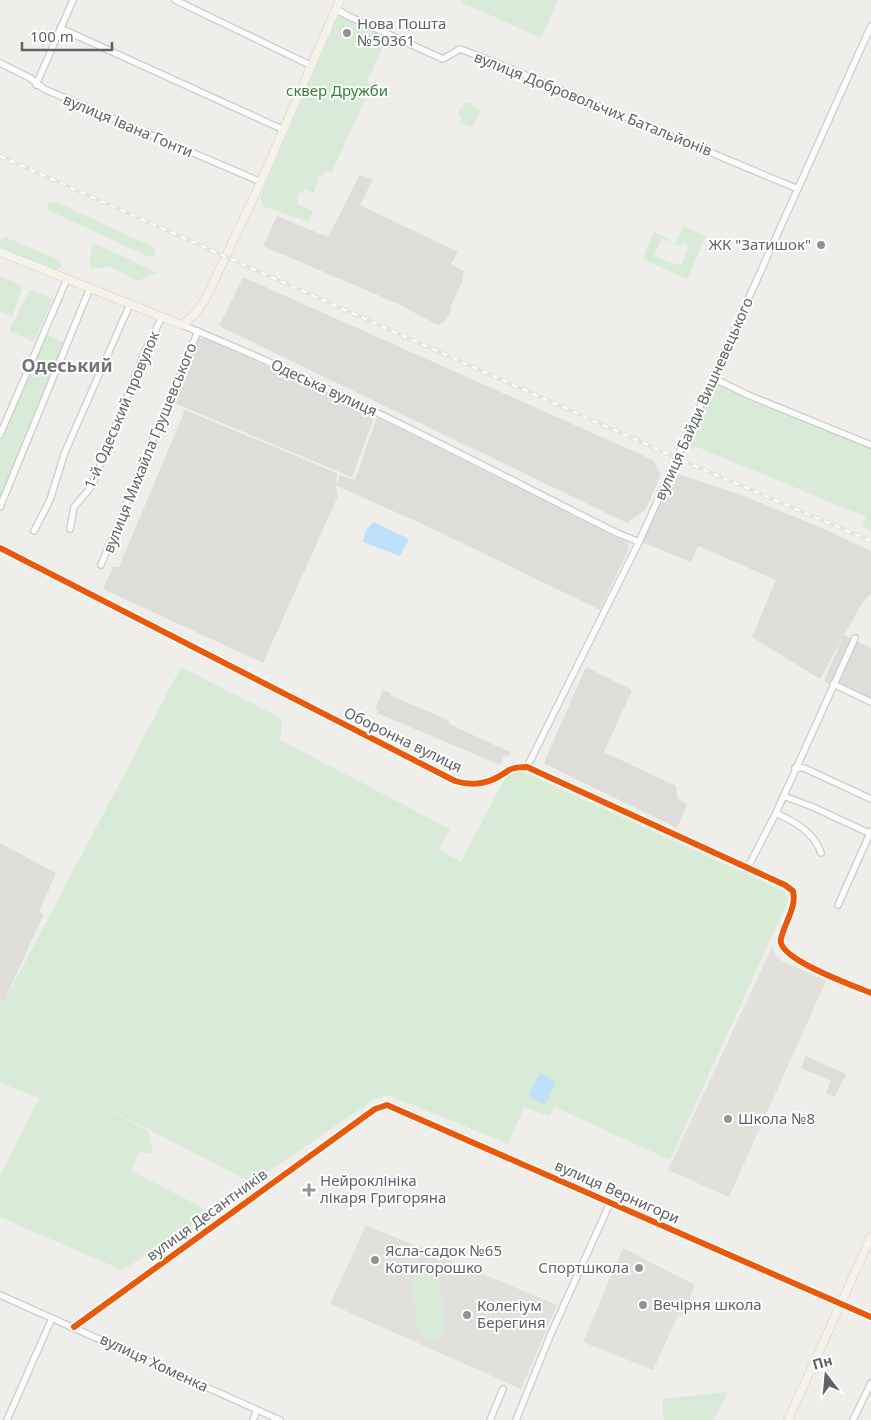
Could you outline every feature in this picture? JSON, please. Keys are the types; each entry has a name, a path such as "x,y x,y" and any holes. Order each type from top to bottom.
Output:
{"main road":[{"name":"вулиця Михайла Грушевського","path":"182,325 196,313 203,303 284,130 340,0"},
{"name":"Одеська вулиця","path":"0,252 182,325"},
{"path":"788,1420 871,1237"}],"street":[{"path":"36,84 73,0"},
{"path":"175,0 312,66"},
{"name":"вулиця Добровольчих Батальйонів","path":"336,9 443,59 460,49 798,189"},
{"name":"вулиця Байди Вишневецького","path":"527,768 639,542 871,26"},
{"path":"60,28 284,130"},
{"name":"вулиця Івана Гонти","path":"0,63 26,76 36,84 260,182"},
{"path":"0,434 67,279"},
{"path":"0,507 90,288"},
{"path":"34,531 50,500 65,452 130,304"},
{"name":"1-й Одеський провулок","path":"70,529 74,507 92,486 145,351 162,317"},
{"name":"Одеська вулиця","path":"182,325 238,348 391,420 608,529 639,542"},
{"name":"вулиця Михайла Грушевського","path":"101,565 198,331"},
{"path":"714,378 748,395 871,445"},
{"name":"Оборонна вулиця","path":"0,548 455,782 482,783 496,778 507,769 527,768"},
{"path":"747,869 776,813 855,638"},
{"path":"833,684 871,702"},
{"path":"527,768 785,885 793,891 795,902 780,941 782,949 802,963 871,993"},
{"path":"795,768 804,768 871,799"},
{"path":"783,796 813,806 871,833 838,905"},
{"path":"776,813 812,836 821,853"},
{"name":"вулиця Вернигори","path":"354,1123 378,1107 392,1106 871,1317"},
{"name":"вулиця Десантників","path":"74,1327 354,1123"},
{"path":"516,1420 610,1203"},
{"name":"вулиця Хоменка","path":"0,1295 280,1420"},
{"path":"7,1420 52,1318"},
{"path":"853,1420 871,1383"},
{"path":"490,1420 504,1388"},
{"path":"253,1420 257,1410"}],"shaded area":[{"path":"360,175 373,179 360,205 458,252 451,264 464,271 462,282 450,308 451,311 444,322 438,325 396,303 263,246 277,216 328,237"},
{"path":"243,277 653,460 661,474 646,509 627,523 219,326"},
{"path":"198,338 207,339 375,415 352,477 174,403"},
{"path":"185,410 337,473 336,485 340,475 355,480 377,417 628,543 629,548 600,610 431,528 335,485 338,496 263,663 103,589 113,567 119,567"},
{"path":"676,473 736,493 820,527 871,551 871,593 863,602 844,635 871,648 871,703 824,681 842,639 820,679 752,637 776,580 698,546 691,562 642,542"},
{"path":"586,667 632,690 604,752 676,786 678,799 687,804 677,828 545,764 545,760"},
{"path":"383,690 391,693 390,695 450,721 449,724 510,752 508,757 504,756 500,765 377,713 378,710 375,709"},
{"path":"0,843 56,873 39,912 44,914 3,1003 0,1001"},
{"name":"Школа №8","path":"773,945 774,954 782,961 826,981 729,1197 668,1170"},
{"path":"806,1056 846,1074 835,1097 826,1093 831,1081 801,1068"},
{"name":"Колегіум Берегиня","path":"366,1225 557,1305 521,1389 330,1304"},
{"name":"Вечірня школа","path":"623,1248 695,1285 682,1317 678,1316 653,1370 583,1342"}],"green space":[{"path":"462,0 558,0 541,38 461,2"},
{"name":"сквер Дружби","path":"339,14 388,36 367,81 372,84 331,174 325,171 322,177 319,176 314,193 304,189 302,193 299,193 297,204 313,211 309,221 305,221 263,206 260,197"},
{"path":"465,102 472,103 471,106 480,110 473,127 460,123 461,116 457,114"},
{"path":"54,201 153,247 155,255 149,257 50,211 47,208 48,203"},
{"path":"685,227 706,236 687,279 644,260 643,257 654,232 669,239 667,242 662,238 654,256 681,266 689,245 682,242 679,247 675,245 682,229"},
{"path":"5,237 59,260 62,267 56,270 3,248 0,246 0,240"},
{"path":"93,244 97,244 157,273 137,281 112,267 92,268 89,265"},
{"path":"0,276 23,286 12,317 0,311"},
{"path":"30,289 53,299 35,339 32,341 9,331"},
{"path":"47,335 66,343 0,503 0,440"},
{"path":"715,384 871,446 871,530 862,526 866,517 695,446 694,449 688,446 711,386"},
{"path":"181,667 282,719 280,740 450,829 439,850 461,862 508,772 519,770 785,892 788,901 670,1160 555,1107 549,1116 524,1107 508,1144 388,1095 373,1100 252,1183 88,1098 148,1131 153,1154 139,1152 131,1171 213,1213 122,1270 0,1217 0,1177 39,1098 0,1083 0,1001 3,1002 25,962"},
{"path":"425,1265 434,1268 437,1273 443,1302 443,1331 441,1337 433,1340 422,1336 419,1331 414,1303 414,1275 416,1270"},
{"path":"728,1392 713,1420 664,1420 662,1399"}],"water":[{"path":"374,522 409,539 400,556 363,542 366,530"},
{"path":"542,1074 555,1081 546,1103 543,1104 531,1098 529,1094 538,1076"}],"railway":[{"path":"0,156 695,466 871,541"}],"cycle path":[{"path":"0,548 455,781 470,784 479,783 489,781 512,769 527,767 785,885 793,891 794,897 792,909 781,939 783,947 791,955 818,971 871,993"},
{"path":"74,1327 375,1109 387,1105 871,1317"}],"place":[{"name":"Нова Пошта №50361","path":"347,33"},
{"name":"ЖК \"Затишок\"","path":"821,245"},
{"name":"Школа №8","path":"728,1119"},
{"name":"Нейроклініка лікаря Григоряна","path":"309,1190"},
{"name":"Ясла-садок №65 Котигорошко","path":"375,1260"},
{"name":"Спортшкола","path":"639,1268"},
{"name":"Вечірня школа","path":"643,1305"},
{"name":"Колегіум Берегиня","path":"467,1315"}],"district":[{"name":"Одеський","path":"67,366"}]}
